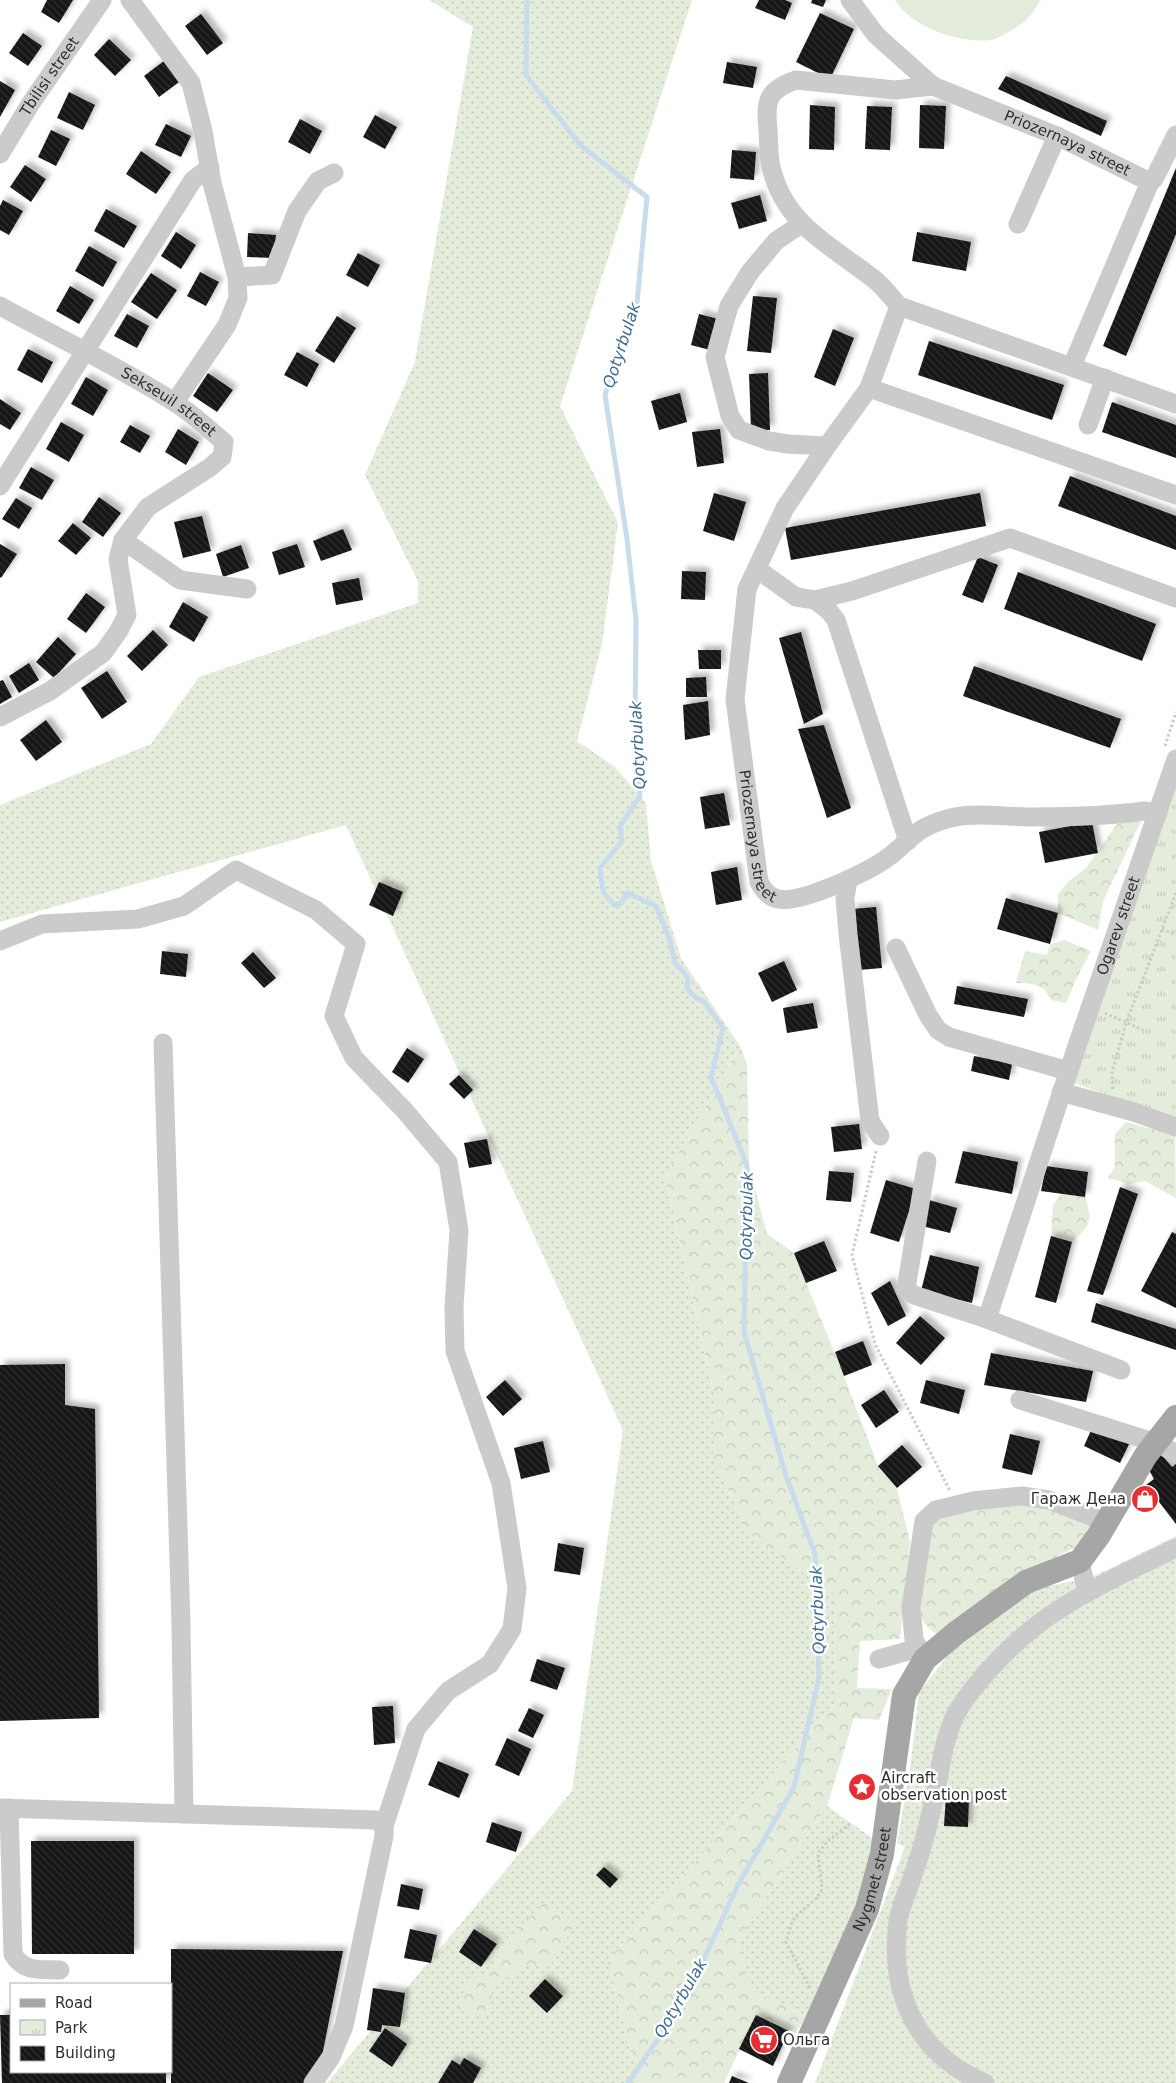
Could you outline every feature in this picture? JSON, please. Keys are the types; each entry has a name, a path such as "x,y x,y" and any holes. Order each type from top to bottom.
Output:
{"main road":[{"path":"1080,1561 1106,1522 1166,1448 1176,1417"},
{"name":"Nygmet street","path":"789,2083 867,1909 882,1854 904,1695 922,1654 956,1633 1026,1582 1080,1561"}],"street":[{"name":"Tbilisi street","path":"0,154 31,103 102,0"},
{"path":"130,0 191,83 237,277 238,298 227,325 175,402"},
{"name":"Priozernaya street","path":"850,0 876,35 933,86 1057,136 1150,182"},
{"name":"Priozernaya street","path":"933,86 895,90 796,80 781,85 769,97 766,116 772,171 786,206 802,224 877,282 899,306 869,388 785,508 748,589 735,699 759,882 764,891 777,899 793,900 848,880 888,857 923,828 949,817 975,814 1033,817 1144,811 1158,813"},
{"path":"1072,366 1150,182 1154,179 1176,135"},
{"path":"1018,224 1057,136"},
{"path":"0,486 193,180 210,167"},
{"path":"237,277 272,275 297,210 318,181 334,173"},
{"path":"802,224 776,241 750,272 729,306 715,357 730,416 739,430 768,441 827,446"},
{"name":"Sekseuil street","path":"0,306 68,344 86,350 100,360 175,402 224,442 222,457 209,468 148,507 123,540 118,559 127,615 103,653 50,691 0,717"},
{"path":"899,306 1176,404"},
{"path":"1088,424 1105,378"},
{"path":"869,388 1176,495"},
{"path":"757,569 796,597 815,600 852,591 1010,538 1176,598"},
{"path":"123,540 180,580 247,589"},
{"path":"815,600 829,611 836,620 908,841"},
{"name":"Ogarev street","path":"987,1320 1068,1070 1176,761"},
{"path":"0,941 42,924 138,919 184,906 236,870 316,910 356,944 334,1016 354,1058 405,1112 448,1162 459,1230 454,1307 455,1350 501,1483 517,1588 512,1629 490,1664 448,1691 416,1729 384,1826 384,1836 344,2026 332,2057 313,2083"},
{"path":"848,880 845,898 848,934 870,1122 880,1136"},
{"path":"896,948 928,1015 938,1030 949,1037 1068,1070"},
{"path":"163,1042 181,1625 184,1814"},
{"path":"1061,1092 1134,1112 1176,1127"},
{"path":"927,1161 906,1289 914,1295 1121,1370"},
{"path":"1020,1400 1166,1448"},
{"path":"879,1659 922,1654 914,1640 910,1607 924,1520 936,1510 973,1501 1022,1496 1049,1500 1106,1522"},
{"path":"985,2083 970,2077 938,2053 916,2026 902,1998 896,1961 898,1919 922,1850 936,1794 945,1746 952,1724 963,1702 990,1669 1038,1625 1087,1593 1176,1548"},
{"path":"1080,1561 1087,1593"},
{"path":"60,1970 27,1968 18,1963 13,1954 5,1808 376,1820 384,1826"}],"path":[{"path":"1113,1089 1112,1073 1126,1023 1176,893"},
{"path":"1162,929 1176,935"},
{"path":"1090,1007 1144,1030"},
{"path":"880,1136 852,1255 875,1344 957,1505"},
{"path":"811,1991 786,1942 792,1922 817,1898 822,1889 818,1853 829,1840 851,1823"}],"green space":[{"path":"429,0 692,0 560,406 618,523 602,644 577,741 615,767 646,803 651,861 681,958 740,1046 665,1177 713,1390 713,1458 748,1533 834,1594 835,1704 608,1960 639,2083 327,2083 572,1791 623,1430 346,825 0,922 0,805 151,744 199,677 418,603 418,581 365,475 415,362 473,27"},
{"path":"895,0 1041,0 1029,17 1018,26 994,39 979,41 951,36 924,26 902,10"},
{"path":"1176,788 1176,1120 1071,1082"},
{"path":"1122,817 1141,821 1103,901 1098,930 1058,913 1058,894 1069,881 1086,868"},
{"path":"1064,940 1091,951 1066,1003 1051,1000 1045,991 1037,986 1028,983 1016,983 1025,951 1047,955 1050,944"},
{"path":"740,1046 747,1064 749,1167 767,1234 794,1253 878,1466 897,1488 910,1542 900,1639 860,1641 857,1688 892,1689 879,1720 854,1718 827,1806 737,1942 751,1990 807,2016 795,2034 756,2015 724,2083 639,2083 608,1960 835,1704 834,1594 748,1533 713,1458 713,1390 665,1177"},
{"path":"1126,1122 1175,1135 1176,1198 1145,1181 1130,1184 1108,1178 1115,1167 1115,1134"},
{"path":"1061,1194 1085,1197 1088,1205 1089,1222 1072,1242 1051,1236 1053,1205"},
{"path":"1039,1504 1092,1524 1078,1546 1018,1576 949,1630 936,1634 923,1622 918,1602 928,1524 938,1514"},
{"path":"1176,1536 1176,2083 815,2083 905,1847 897,1843 910,1770 919,1692 950,1653 1016,1602 1033,1592 1049,1586 1092,1577"},
{"path":"827,1806 875,1840 860,1911 807,2016 751,1990 737,1942"},
{"path":"546,1900 575,1924 552,1963 520,1968 493,1988 487,2016 461,2011 457,2004 470,1979 482,1976 510,1943 518,1929"}],"building":[{"path":"47,0 73,0 59,23 41,12"},
{"path":"759,0 785,0 792,3 785,20 755,8"},
{"path":"812,0 826,0 823,7 811,3"},
{"path":"820,13 854,29 830,79 796,62"},
{"path":"201,14 223,43 207,55 185,26"},
{"path":"23,33 42,46 28,66 9,53"},
{"path":"109,39 131,60 115,76 94,55"},
{"path":"164,61 179,82 159,97 144,76"},
{"path":"727,62 757,67 753,88 723,83"},
{"path":"1006,76 1107,121 1101,136 998,89"},
{"path":"0,81 15,90 0,117"},
{"path":"69,92 95,105 83,130 57,118"},
{"path":"810,105 835,107 834,150 809,149"},
{"path":"920,105 946,106 944,149 919,148"},
{"path":"867,106 892,107 890,150 865,149"},
{"path":"375,115 397,127 385,149 363,137"},
{"path":"300,119 322,131 310,154 288,142"},
{"path":"166,124 191,136 181,157 155,145"},
{"path":"51,130 70,139 56,166 38,157"},
{"path":"732,150 756,152 754,180 730,178"},
{"path":"141,151 171,172 156,194 126,174"},
{"path":"25,165 46,179 31,202 10,187"},
{"path":"1176,168 1176,234 1126,356 1103,346"},
{"path":"760,195 767,221 739,229 731,203"},
{"path":"3,200 23,211 9,235 0,230 0,206"},
{"path":"106,209 137,226 124,248 94,231"},
{"path":"176,232 196,245 181,269 161,256"},
{"path":"917,232 971,242 966,271 912,261"},
{"path":"248,233 276,235 274,258 247,257"},
{"path":"89,246 117,262 103,287 75,271"},
{"path":"358,253 380,265 368,287 346,275"},
{"path":"200,272 219,282 206,306 187,296"},
{"path":"151,273 177,290 157,319 131,302"},
{"path":"70,286 94,300 79,324 56,311"},
{"path":"753,296 777,298 771,353 747,351"},
{"path":"127,314 149,326 137,348 114,336"},
{"path":"699,314 718,319 710,350 691,345"},
{"path":"337,316 356,328 334,363 315,351"},
{"path":"833,329 854,338 835,386 814,377"},
{"path":"929,341 1064,385 1052,420 918,375"},
{"path":"28,349 53,362 42,383 17,370"},
{"path":"297,352 319,364 307,387 284,375"},
{"path":"208,373 233,390 217,412 193,396"},
{"path":"768,373 770,430 751,430 749,374"},
{"path":"86,377 108,390 93,416 71,404"},
{"path":"680,393 687,422 659,430 651,401"},
{"path":"0,399 21,413 10,430 0,424"},
{"path":"1112,402 1176,425 1176,458 1102,432"},
{"path":"61,422 84,435 69,462 46,449"},
{"path":"130,425 150,436 140,453 120,442"},
{"path":"178,429 199,442 186,465 165,452"},
{"path":"720,429 724,463 697,467 692,432"},
{"path":"31,467 54,480 42,500 19,488"},
{"path":"1070,476 1176,516 1176,550 1058,506"},
{"path":"714,493 746,502 734,541 703,531"},
{"path":"980,493 986,526 791,560 785,528"},
{"path":"99,497 121,513 103,537 82,522"},
{"path":"16,498 32,508 19,529 2,519"},
{"path":"202,516 211,551 183,558 174,522"},
{"path":"73,523 91,538 76,555 58,541"},
{"path":"343,529 352,550 321,561 313,541"},
{"path":"0,544 17,554 1,578 0,577"},
{"path":"297,544 305,567 279,575 272,552"},
{"path":"241,545 249,568 223,577 216,554"},
{"path":"978,557 998,565 983,603 962,595"},
{"path":"682,571 706,572 705,600 681,599"},
{"path":"1018,572 1156,624 1142,661 1004,609"},
{"path":"359,578 363,600 336,605 332,583"},
{"path":"86,593 105,607 86,633 67,619"},
{"path":"183,602 208,617 194,642 169,627"},
{"path":"153,630 168,645 142,671 127,656"},
{"path":"801,632 823,714 804,724 779,638"},
{"path":"58,637 76,654 54,678 36,662"},
{"path":"698,650 721,650 721,669 699,669"},
{"path":"29,663 39,680 19,693 9,676"},
{"path":"974,666 1121,719 1110,748 963,696"},
{"path":"107,671 127,702 102,719 81,688"},
{"path":"706,677 707,697 686,697 686,678"},
{"path":"3,680 12,697 0,704 0,681"},
{"path":"708,701 710,735 685,740 683,705"},
{"path":"46,720 62,742 36,761 20,740"},
{"path":"824,725 851,808 827,818 798,729"},
{"path":"724,793 730,825 705,829 700,797"},
{"path":"1092,822 1098,853 1045,863 1039,832"},
{"path":"737,867 742,900 716,905 711,872"},
{"path":"379,882 403,892 393,916 369,905"},
{"path":"1006,898 1058,913 1050,944 997,929"},
{"path":"876,907 882,968 859,970 852,909"},
{"path":"162,951 188,954 186,977 160,974"},
{"path":"253,952 276,978 264,988 241,963"},
{"path":"784,961 797,990 772,1002 758,973"},
{"path":"957,986 1028,999 1024,1017 954,1004"},
{"path":"813,1003 818,1028 787,1033 783,1008"},
{"path":"407,1048 424,1059 408,1083 392,1072"},
{"path":"974,1056 1012,1064 1009,1080 971,1071"},
{"path":"459,1075 473,1090 464,1099 449,1084"},
{"path":"859,1124 862,1149 834,1152 831,1127"},
{"path":"487,1139 492,1164 469,1168 464,1143"},
{"path":"963,1151 1018,1162 1012,1194 955,1183"},
{"path":"1046,1166 1088,1172 1085,1197 1041,1191"},
{"path":"829,1171 854,1173 851,1202 826,1200"},
{"path":"886,1180 916,1189 899,1242 870,1233"},
{"path":"1120,1187 1138,1194 1103,1295 1087,1291"},
{"path":"929,1200 957,1208 950,1233 922,1226"},
{"path":"1172,1232 1176,1234 1176,1308 1141,1291"},
{"path":"1051,1236 1072,1242 1056,1303 1035,1297"},
{"path":"824,1241 837,1271 806,1283 794,1253"},
{"path":"930,1255 979,1267 972,1303 921,1291"},
{"path":"890,1281 906,1316 888,1326 871,1293"},
{"path":"1096,1303 1176,1329 1176,1350 1091,1322"},
{"path":"920,1316 945,1338 921,1365 896,1343"},
{"path":"863,1341 872,1365 844,1376 835,1352"},
{"path":"991,1353 1093,1371 1086,1402 984,1385"},
{"path":"65,1364 65,1405 95,1409 99,1718 0,1721 0,1365"},
{"path":"505,1380 522,1399 503,1416 486,1397"},
{"path":"926,1380 965,1390 959,1414 920,1403"},
{"path":"884,1390 899,1412 876,1428 861,1405"},
{"path":"1093,1426 1130,1442 1120,1463 1084,1446"},
{"path":"1010,1434 1040,1441 1032,1475 1002,1468"},
{"path":"543,1441 550,1472 521,1479 514,1448"},
{"path":"902,1445 922,1467 897,1488 878,1466"},
{"path":"1160,1453 1172,1467 1176,1464 1176,1524 1146,1485 1154,1479 1146,1465"},
{"path":"558,1543 584,1548 580,1575 554,1571"},
{"path":"537,1659 565,1668 557,1690 530,1681"},
{"path":"393,1706 395,1743 374,1745 372,1707"},
{"path":"529,1708 544,1715 533,1738 518,1731"},
{"path":"507,1738 531,1749 519,1776 495,1765"},
{"path":"438,1761 469,1774 459,1798 428,1785"},
{"path":"946,1795 969,1796 968,1827 944,1826"},
{"path":"492,1822 522,1832 516,1852 486,1842"},
{"path":"31,1841 134,1841 134,1954 32,1954"},
{"path":"604,1867 618,1879 610,1888 596,1875"},
{"path":"401,1884 423,1889 419,1910 397,1906"},
{"path":"410,1929 437,1935 431,1963 404,1958"},
{"path":"474,1929 497,1944 481,1967 459,1952"},
{"path":"171,1949 343,1951 320,2066 304,2083 171,2083"},
{"path":"545,1979 563,1996 547,2013 529,1996"},
{"path":"373,1988 405,1993 400,2027 382,2025 381,2032 367,2030"},
{"path":"0,2015 10,2015 10,2073 166,2073 166,2083 2,2083"},
{"name":"Ольга","path":"756,2015 789,2031 773,2066 739,2049"},
{"path":"385,2028 407,2044 392,2067 369,2051"},
{"path":"464,2058 481,2068 473,2083 438,2083 452,2060 460,2065"},
{"path":"732,2076 749,2083 729,2083"}],"waterway":[{"name":"Qotyrbulak","path":"527,0 526,75 580,145 647,197 637,303 605,395 627,539 636,620 635,735 640,796 620,826 622,841 600,868 603,892 614,905 621,903 627,893 656,906 670,940 675,963 688,978 687,988 695,997 704,1002 723,1028 711,1077 747,1165 744,1332 786,1476 815,1554 819,1678 794,1787 738,1885 693,1983 677,2011 628,2083"}],"place":[{"name":"Гараж Дена","path":"1145,1499"},
{"name":"Aircraft observation post","path":"862,1787"},
{"name":"Ольга","path":"764,2040"}]}
